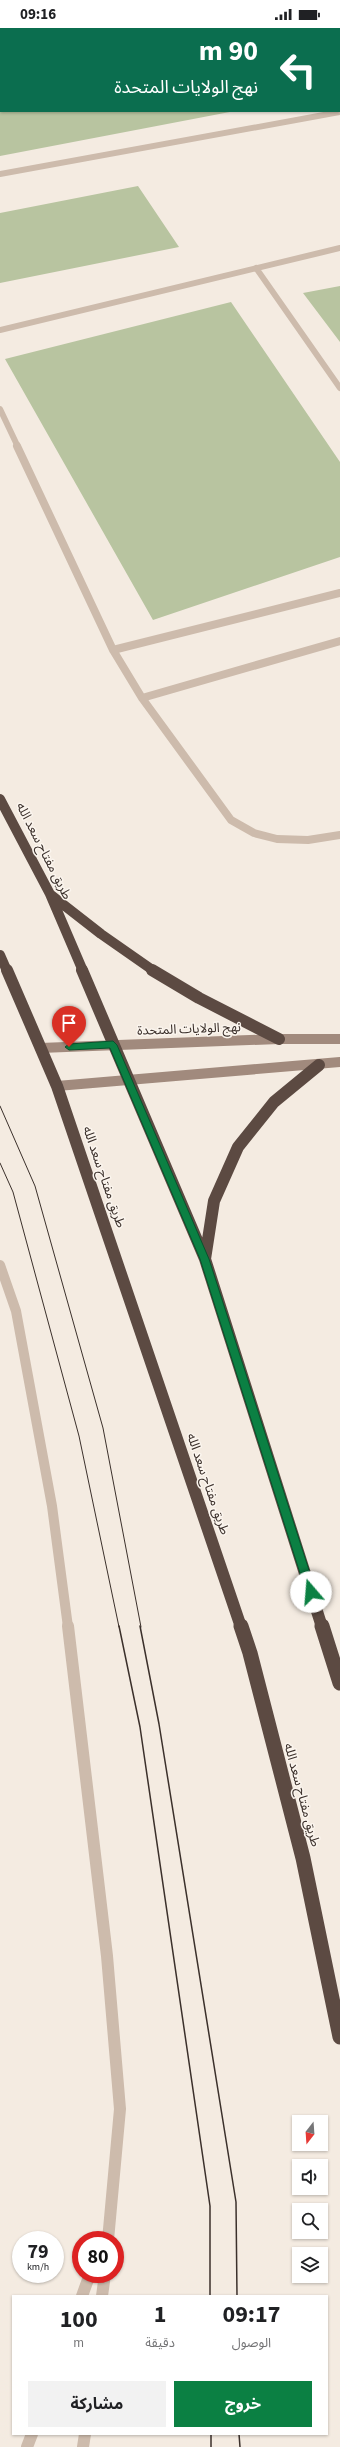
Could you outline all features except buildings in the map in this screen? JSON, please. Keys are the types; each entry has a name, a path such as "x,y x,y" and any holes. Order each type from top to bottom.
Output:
{"highway":[{"name":"طريق مفتاح سعد الله","path":"0,799 50,894 127,1080 205,1259 340,1683"},
{"path":"50,894 99,934 153,972 214,1007 279,1039"},
{"name":"طريق مفتاح سعد الله","path":"0,955 57,1086 250,1653 303,1858 340,2037"},
{"path":"205,1259 214,1201 238,1147 274,1102 320,1065"}],"street":[{"path":"0,174 340,112"},
{"path":"0,330 340,248"},
{"path":"256,268 340,388"},
{"path":"0,409 113,650 142,698 231,820 254,833 277,839 308,840 340,835"},
{"path":"113,650 340,592"},
{"path":"142,698 340,641"},
{"name":"نهج الولايات المتحدة","path":"40,1048 279,1039 340,1039"},
{"path":"57,1086 320,1065 340,1062"},
{"path":"0,1265 16,1311 52,1506 81,1726 106,1948 120,2109 109,2231"},
{"path":"105,2231 112,2214"},
{"path":"82,2295 87,2283"},
{"path":"102,2295 103,2283"},
{"path":"27,2447 32,2435"},
{"path":"83,2447 86,2435"}],"green space":[{"path":"0,112 230,112 0,156"},
{"path":"138,186 179,247 0,283 0,213"},
{"path":"340,286 340,342 303,293"},
{"path":"231,302 340,462 340,557 153,620 5,359"}],"tram line":[{"path":"0,1106 35,1186 103,1428 141,1627"},
{"path":"0,1163 13,1192 79,1436 119,1627"},
{"path":"119,1626 140,1727 210,2206 210,2295"},
{"path":"140,1626 159,1724 236,2202 237,2295"},
{"path":"211,2435 211,2447"},
{"path":"239,2435 240,2447"}],"route":[{"path":"69,1047 113,1045 205,1259 311,1592"}]}
